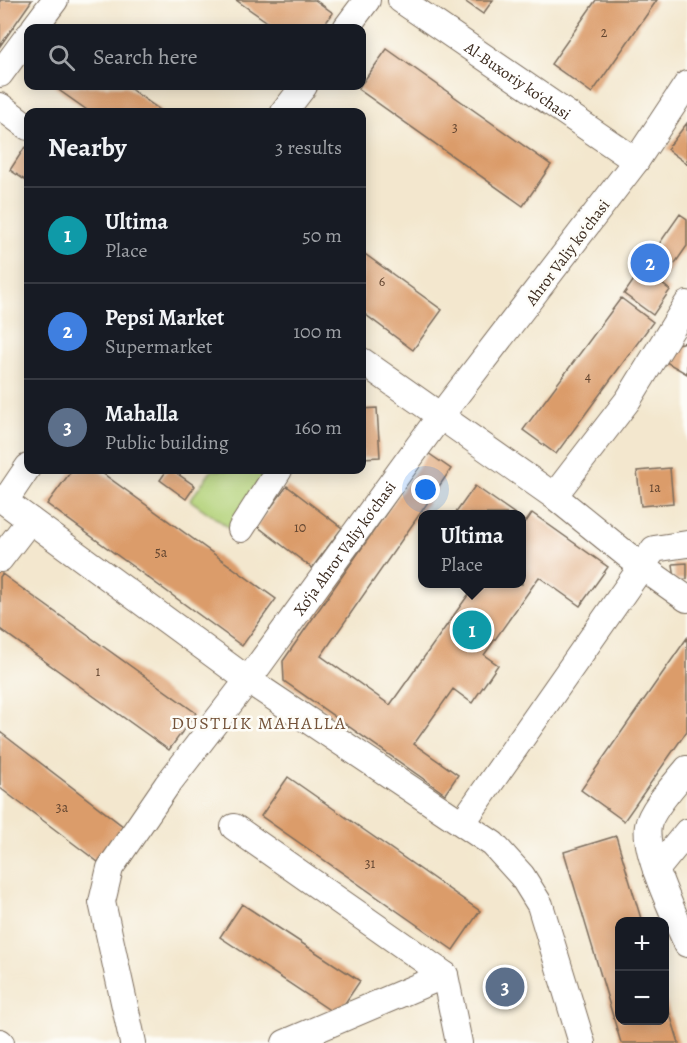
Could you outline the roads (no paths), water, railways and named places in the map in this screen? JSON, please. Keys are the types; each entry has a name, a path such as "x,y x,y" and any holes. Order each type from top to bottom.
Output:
{"street":[{"path":"37,24 55,0"},
{"path":"349,24 367,0"},
{"name":"Al-Buxoriy ko‘chasi","path":"401,0 636,161"},
{"path":"0,74 24,41"},
{"name":"Ahror Valiy koʻchasi","path":"441,416 636,161 687,84"},
{"path":"287,108 301,90"},
{"path":"0,106 24,124"},
{"path":"554,496 628,400 687,304"},
{"path":"366,364 554,496 642,567 687,599"},
{"name":"Xo‘ja Ahror Valiy ko‘chasi","path":"133,1043 102,902 110,868 167,785 248,680 441,416"},
{"path":"24,472 2,499 248,680 493,844 522,876 540,905 582,1043"},
{"path":"241,529 276,474"},
{"path":"0,559 30,520"},
{"path":"463,822 654,549 687,544"},
{"path":"687,769 648,824 648,836 656,870 687,944"},
{"path":"234,827 445,975 459,1043"},
{"path":"656,870 687,832"},
{"path":"285,1043 445,975"}],"place":[{"name":"Pepsi Market","path":"650,263"},
{"name":"Ultima","path":"472,630"},
{"name":"Mahalla","path":"505,987"}],"district":[{"name":"DUSTLIK MAHALLA","path":"259,723"}]}
